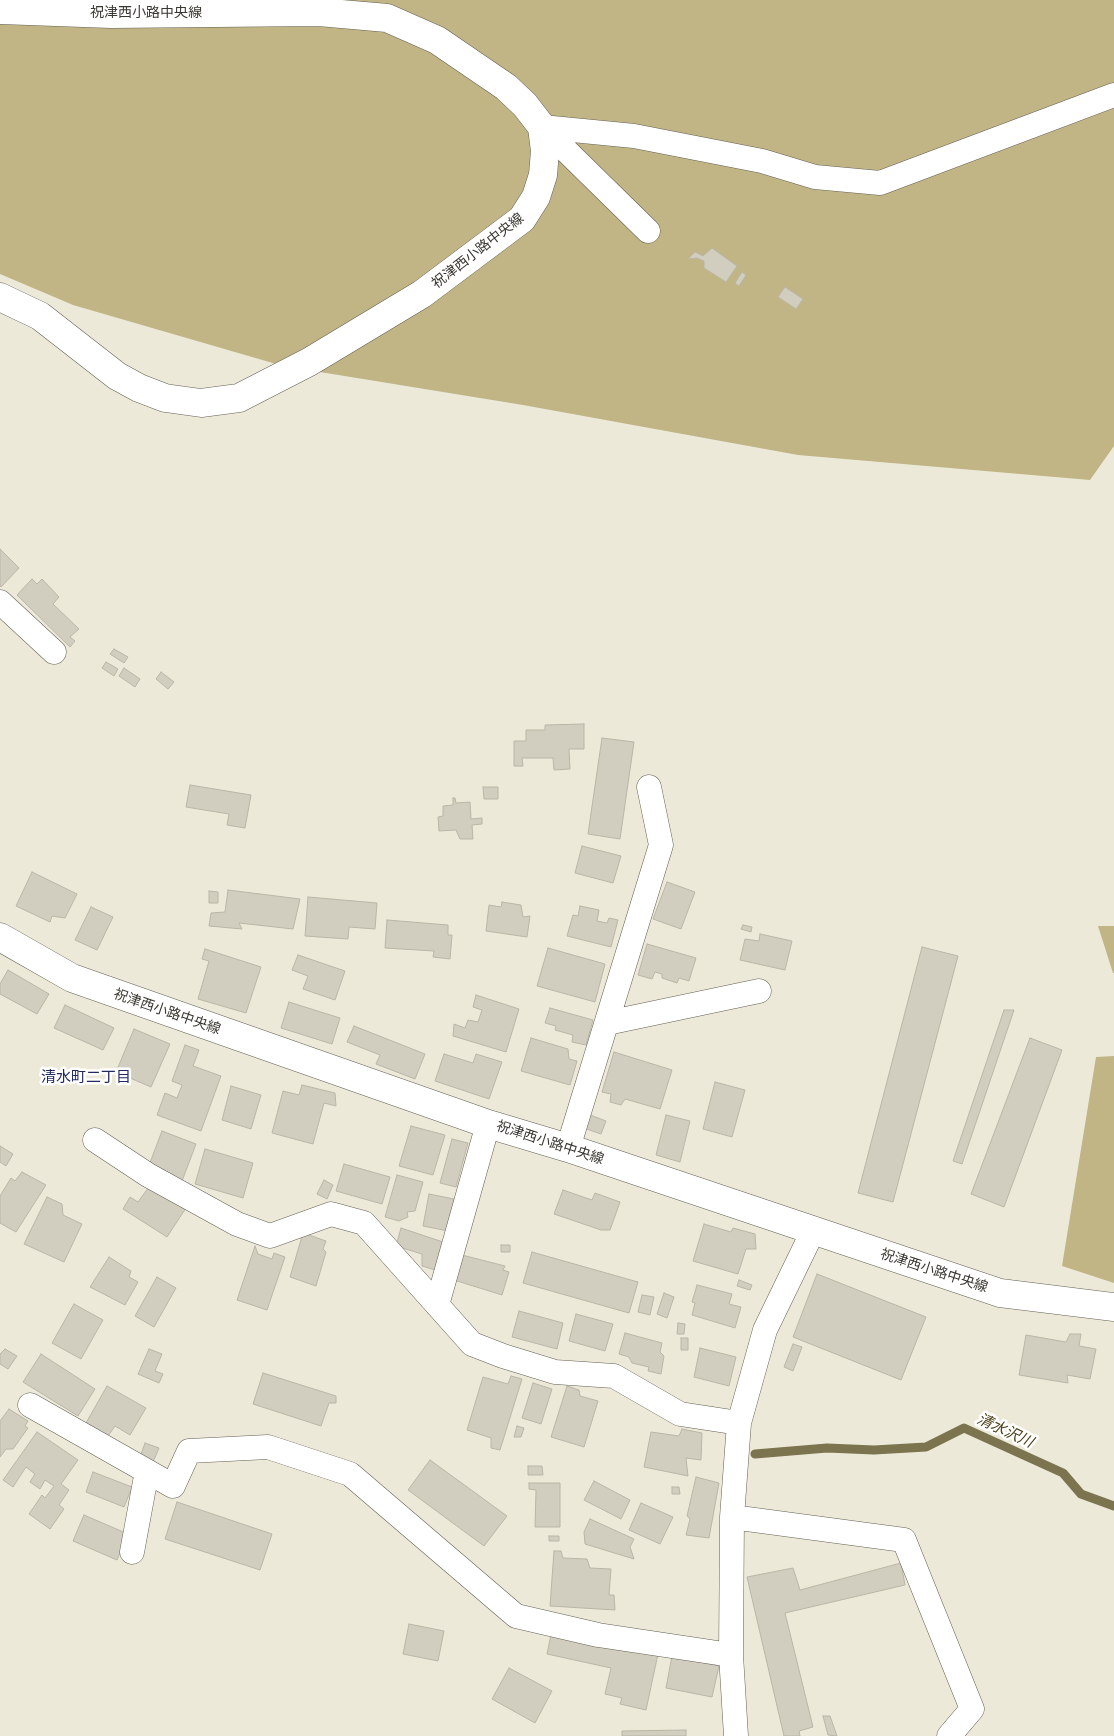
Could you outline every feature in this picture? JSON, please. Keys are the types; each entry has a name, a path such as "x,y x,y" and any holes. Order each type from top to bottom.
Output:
{"main road":[{"name":"祝津西小路中央線","path":"0,10 111,14 319,12 386,18 437,40 506,87 525,105 542,128 545,151 543,175 536,197 522,219 422,294 309,362 240,398 201,403 165,398 139,388 117,376 40,316 0,297"},
{"name":"祝津西小路中央線","path":"0,937 72,978 488,1124 568,1148 1000,1293 1114,1307"}],"street":[{"path":"542,128 634,136 762,161 814,177 880,183 1114,95"},
{"path":"542,128 648,231"},
{"path":"0,602 54,652"},
{"path":"568,1148 661,845 650,787"},
{"path":"607,1023 759,991"},
{"path":"438,1305 488,1124"},
{"path":"95,1140 156,1180 237,1224 270,1236 331,1214 364,1223 472,1344 555,1372 614,1376 680,1414 739,1423"},
{"path":"736,1736 731,1655 732,1517 739,1423 765,1330 813,1230"},
{"path":"30,1405 173,1486 189,1451 268,1447 350,1474 516,1616 598,1635 731,1655"},
{"path":"132,1552 147,1471"},
{"path":"732,1517 904,1540 972,1709 949,1736"}],"shaded area":[{"path":"0,0 1114,0 1114,446 1090,480 798,455 523,405 283,366 73,305 0,274"},
{"path":"1098,926 1114,926 1114,973 1113,973"},
{"path":"1114,1056 1114,1283 1062,1266 1096,1057"}],"building":[{"path":"712,248 737,266 726,282 704,268 704,261 697,258 688,259 695,252 703,256"},
{"path":"742,272 746,275 739,286 735,283"},
{"path":"785,287 803,299 796,309 778,297"},
{"path":"0,549 19,568 1,587 0,586"},
{"path":"32,579 37,584 42,579 59,597 53,604 79,629 70,637 75,641 70,647 17,595"},
{"path":"114,649 128,657 124,663 110,654"},
{"path":"106,662 118,669 114,676 102,668"},
{"path":"124,668 140,679 135,687 119,676"},
{"path":"161,672 174,682 168,689 156,679"},
{"path":"584,724 584,749 569,749 570,769 554,770 553,758 522,758 523,766 514,766 514,741 526,741 526,730 545,730 545,725"},
{"path":"602,738 634,742 620,839 588,834"},
{"path":"190,785 251,795 245,828 227,825 229,814 186,807"},
{"path":"483,787 498,787 498,799 484,799"},
{"path":"453,798 455,798 456,803 470,802 471,819 482,818 482,824 472,825 473,839 460,839 456,830 439,831 438,817 443,816 443,806 453,805"},
{"path":"582,846 621,856 613,883 575,873"},
{"path":"32,872 77,894 65,918 52,916 50,922 16,906"},
{"path":"667,882 695,892 681,929 653,919"},
{"path":"228,890 300,899 293,929 239,923 242,929 209,926 211,913 225,912"},
{"path":"209,891 218,892 218,903 209,903"},
{"path":"308,897 377,903 375,929 349,927 348,939 305,936"},
{"path":"502,902 521,905 523,917 530,916 527,937 486,931 489,905 501,907"},
{"path":"580,906 599,910 597,921 607,923 609,918 618,920 611,947 567,936 573,915 578,916"},
{"path":"91,907 113,917 97,950 75,940"},
{"path":"387,920 448,925 448,935 452,935 450,959 433,957 434,951 385,948"},
{"path":"743,925 752,927 751,932 741,929"},
{"path":"760,934 792,941 785,970 740,960 745,939 759,941"},
{"path":"647,944 696,958 689,981 679,978 677,983 662,978 662,974 655,972 652,979 638,975"},
{"path":"922,947 958,956 893,1202 858,1193"},
{"path":"548,948 605,964 595,1002 537,986"},
{"path":"205,949 261,967 246,1013 198,999 209,961 202,959"},
{"path":"298,955 345,971 335,1000 303,989 308,976 292,970"},
{"path":"8,970 49,994 37,1014 0,994 0,984"},
{"path":"476,995 519,1009 506,1052 453,1036 454,1024 465,1028 468,1020 478,1022 482,1010 473,1007"},
{"path":"289,1002 340,1018 332,1044 281,1028"},
{"path":"65,1005 114,1028 103,1050 54,1028"},
{"path":"550,1008 593,1020 586,1045 572,1042 573,1035 555,1030 556,1026 545,1023"},
{"path":"1004,1010 1014,1010 962,1164 953,1161"},
{"path":"354,1026 425,1054 415,1079 376,1064 380,1055 347,1042"},
{"path":"134,1029 170,1044 151,1087 116,1072"},
{"path":"531,1038 568,1049 569,1059 577,1061 570,1085 521,1071"},
{"path":"1030,1038 1062,1050 1004,1207 971,1194"},
{"path":"185,1045 199,1050 193,1066 221,1076 201,1131 157,1115 165,1093 177,1098 182,1085 172,1081"},
{"path":"614,1052 672,1070 660,1109 625,1099 621,1105 610,1102 611,1094 602,1092"},
{"path":"444,1054 473,1063 476,1054 502,1062 489,1099 435,1081"},
{"path":"715,1082 745,1090 732,1137 703,1129"},
{"path":"302,1085 335,1093 336,1106 324,1103 313,1144 272,1133 283,1091 299,1095"},
{"path":"231,1086 261,1095 251,1129 222,1120"},
{"path":"585,1113 606,1121 601,1134 581,1127"},
{"path":"666,1115 690,1121 680,1162 656,1155"},
{"path":"411,1126 445,1135 433,1175 399,1166"},
{"path":"162,1131 196,1144 182,1181 148,1168"},
{"path":"452,1139 468,1143 456,1187 440,1183"},
{"path":"0,1146 13,1154 6,1166 0,1162"},
{"path":"205,1149 253,1163 243,1198 195,1184"},
{"path":"344,1164 390,1177 382,1204 336,1191"},
{"path":"22,1172 46,1185 16,1232 0,1223 0,1196 11,1178 15,1181"},
{"path":"397,1175 423,1182 415,1211 407,1212 408,1217 399,1221 385,1217"},
{"path":"324,1180 333,1185 327,1199 317,1194"},
{"path":"149,1187 186,1208 167,1237 123,1209 130,1197 138,1202"},
{"path":"563,1190 592,1200 595,1193 620,1202 610,1230 601,1230 554,1214"},
{"path":"429,1194 454,1199 448,1231 423,1226"},
{"path":"47,1197 62,1204 63,1215 82,1224 64,1262 24,1244"},
{"path":"704,1224 731,1232 733,1228 755,1234 756,1249 746,1249 738,1274 693,1261"},
{"path":"401,1228 443,1242 435,1270 422,1266 422,1254 396,1246"},
{"path":"303,1233 326,1241 323,1249 326,1252 316,1286 290,1277"},
{"path":"501,1245 510,1245 510,1252 501,1252"},
{"path":"255,1246 258,1254 272,1259 274,1253 285,1257 267,1310 237,1300"},
{"path":"532,1252 638,1282 629,1313 523,1283"},
{"path":"462,1255 505,1266 503,1270 509,1272 502,1295 454,1280"},
{"path":"109,1257 131,1271 129,1277 138,1282 125,1305 90,1287"},
{"path":"817,1274 926,1317 901,1380 793,1337"},
{"path":"157,1277 176,1288 154,1327 135,1316"},
{"path":"739,1280 752,1285 750,1290 737,1286"},
{"path":"697,1285 732,1294 729,1304 741,1307 735,1328 692,1315 695,1303 692,1302"},
{"path":"664,1293 674,1297 667,1318 657,1314"},
{"path":"642,1295 654,1297 650,1315 638,1312"},
{"path":"74,1304 103,1320 81,1359 52,1343"},
{"path":"519,1311 563,1323 557,1349 512,1337"},
{"path":"576,1314 613,1324 605,1351 569,1341"},
{"path":"678,1323 685,1324 684,1334 677,1334"},
{"path":"625,1333 662,1343 660,1352 664,1356 661,1374 648,1371 649,1367 632,1363 629,1357 619,1354"},
{"path":"1070,1334 1081,1334 1079,1346 1096,1349 1090,1379 1067,1375 1068,1383 1019,1375 1026,1335 1066,1342"},
{"path":"681,1338 688,1338 688,1350 681,1350"},
{"path":"793,1344 802,1347 793,1371 784,1367"},
{"path":"700,1348 736,1357 729,1386 694,1377"},
{"path":"5,1349 17,1356 8,1369 0,1364 0,1354"},
{"path":"149,1349 162,1354 155,1371 163,1374 159,1383 138,1374"},
{"path":"41,1354 95,1389 78,1416 23,1382"},
{"path":"263,1373 336,1396 336,1403 329,1403 321,1426 253,1404"},
{"path":"511,1376 522,1379 500,1450 491,1448 491,1438 467,1430 483,1377 508,1384"},
{"path":"533,1383 552,1389 541,1424 522,1418"},
{"path":"107,1386 146,1408 130,1435 115,1426 108,1436 86,1423"},
{"path":"567,1386 579,1390 580,1396 598,1401 584,1447 551,1437"},
{"path":"9,1409 28,1421 25,1426 28,1428 13,1449 6,1449 0,1457 0,1421"},
{"path":"517,1426 524,1428 521,1437 514,1437"},
{"path":"682,1429 702,1433 701,1460 686,1458 688,1476 644,1467 651,1432 679,1436"},
{"path":"37,1432 78,1460 61,1484 69,1490 59,1505 64,1509 50,1529 29,1514 42,1495 45,1498 54,1486 45,1480 40,1489 30,1482 35,1474 26,1467 13,1487 3,1480"},
{"path":"145,1443 159,1448 153,1462 140,1457"},
{"path":"430,1460 507,1516 484,1546 408,1490"},
{"path":"528,1466 542,1466 543,1475 528,1475"},
{"path":"93,1472 132,1487 124,1507 86,1492"},
{"path":"696,1477 719,1483 709,1538 686,1535 690,1519 687,1516"},
{"path":"594,1481 630,1500 621,1519 584,1500"},
{"path":"529,1483 560,1483 560,1527 535,1527 536,1490 529,1489"},
{"path":"672,1487 679,1487 680,1494 672,1494"},
{"path":"177,1502 272,1534 260,1570 165,1539"},
{"path":"641,1503 673,1517 660,1544 629,1530"},
{"path":"84,1515 128,1534 117,1560 73,1541"},
{"path":"590,1519 634,1539 630,1547 634,1559 585,1544 584,1532"},
{"path":"549,1536 559,1536 559,1541 549,1541"},
{"path":"554,1551 561,1551 563,1558 587,1559 590,1568 611,1569 609,1595 614,1595 615,1610 550,1606"},
{"path":"901,1563 905,1585 785,1613 813,1727 799,1731 800,1736 784,1736 747,1577 793,1568 800,1590"},
{"path":"409,1624 444,1631 438,1661 403,1654"},
{"path":"552,1630 658,1654 646,1710 620,1704 622,1698 605,1694 611,1668 547,1654"},
{"path":"672,1656 719,1666 712,1697 666,1688"},
{"path":"509,1668 552,1691 535,1723 492,1699"},
{"path":"823,1716 830,1716 837,1736 828,1735"},
{"path":"686,1730 686,1736 622,1736 622,1731"}],"waterway":[{"name":"清水沢川","path":"755,1454 827,1448 874,1450 926,1447 964,1428 1063,1473 1081,1494 1114,1506"}],"district":[{"name":"清水町二丁目","path":"86,1078"}]}
